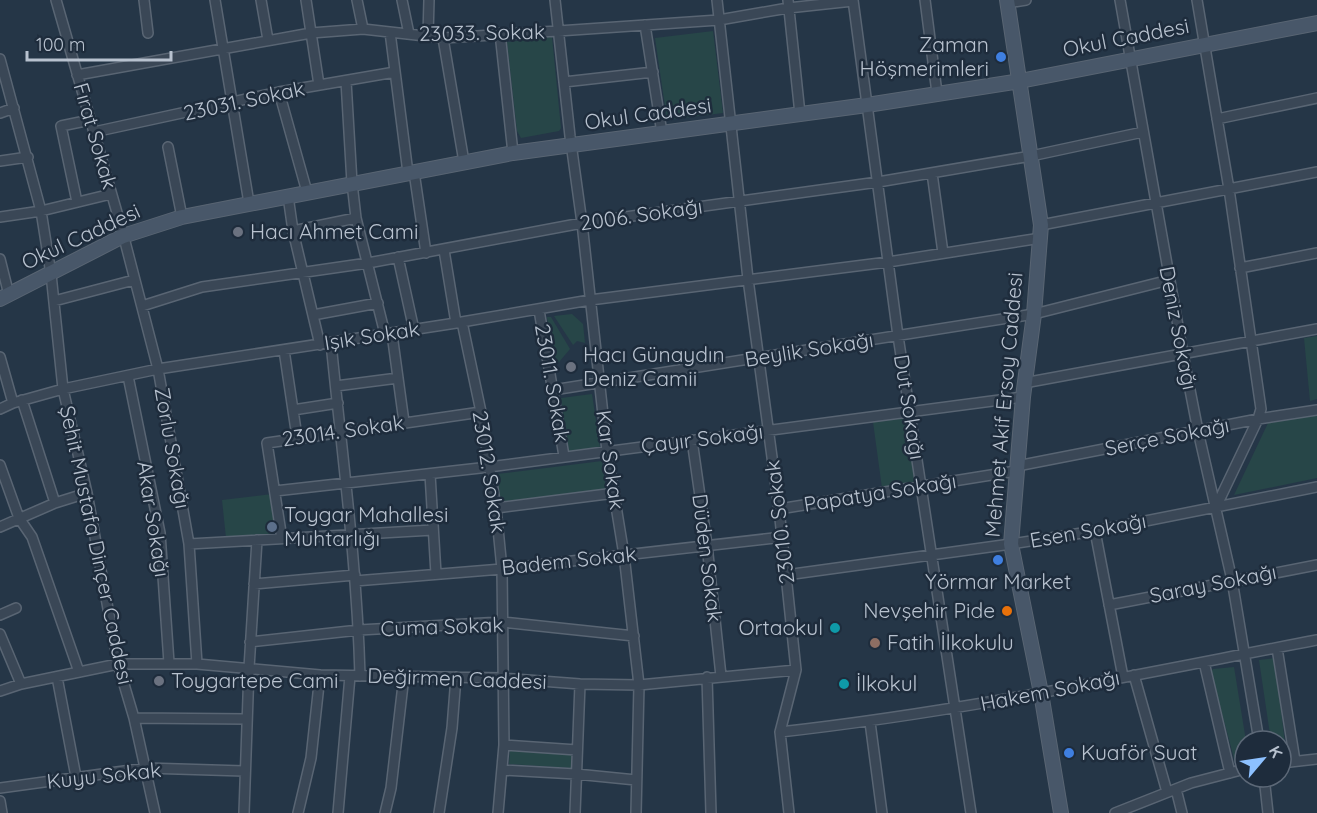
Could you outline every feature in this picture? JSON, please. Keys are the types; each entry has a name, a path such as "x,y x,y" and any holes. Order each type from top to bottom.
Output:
{"main road":[{"name":"Mehmet Akif Ersoy Caddesi","path":"1007,2 1041,231 1011,544 1041,693 1061,813"},
{"name":"Okul Caddesi","path":"4,297 123,236 182,217 249,203 513,153 867,105 1020,81 1317,23"}],"street":[{"name":"Fırat Sokak","path":"56,0 123,236"},
{"path":"144,0 148,33"},
{"path":"215,0 249,203"},
{"path":"261,0 268,40"},
{"path":"306,0 319,85"},
{"path":"357,0 363,30"},
{"path":"402,0 409,34"},
{"path":"428,36 429,0"},
{"name":"Kar Sokak","path":"555,0 607,451 624,555 639,685 636,813"},
{"name":"23010. Sokak","path":"717,0 747,279 780,509 796,670 780,732 789,813"},
{"name":"23033. Sokak","path":"77,75 311,33 363,30 444,38 719,20 788,4 853,0"},
{"name":"Dut Sokağı","path":"853,0 898,336 971,813"},
{"path":"925,0 938,93"},
{"path":"1007,2 1026,0"},
{"name":"Deniz Sokağı","path":"1120,0 1183,354 1232,580 1256,729"},
{"path":"1197,0 1229,189 1261,409 1216,507"},
{"path":"788,4 800,114"},
{"path":"645,25 662,133"},
{"path":"390,32 426,253"},
{"path":"500,33 513,153"},
{"path":"444,38 464,162"},
{"name":"Şehit Mustafa Dinçer Caddesi","path":"0,58 41,211 51,274 63,389 87,493 118,664 134,718 155,813"},
{"name":"23031. Sokak","path":"94,132 279,92 395,72"},
{"path":"564,82 653,72"},
{"path":"346,81 356,218 378,303 389,334 404,422"},
{"path":"279,92 307,192"},
{"path":"1217,118 1317,98"},
{"path":"0,113 14,108"},
{"path":"77,202 62,126 90,120"},
{"name":"2006. Sokağı","path":"142,306 202,287 368,263 582,223 878,182 1031,156 1143,132"},
{"path":"168,147 182,217"},
{"path":"0,161 28,157"},
{"path":"932,172 943,253"},
{"name":"Işık Sokak","path":"0,409 17,401 63,389 158,369 459,323 590,300 943,253 1155,202 1317,172"},
{"path":"0,217 41,211 111,194"},
{"path":"288,196 293,231 320,345"},
{"path":"293,231 356,218"},
{"name":"Zorlu Sokağı","path":"123,236 158,369 189,544 197,664"},
{"name":"23012. Sokak","path":"444,250 481,412 496,508 502,569 504,745 498,813"},
{"path":"1240,268 1317,253"},
{"path":"398,257 414,330"},
{"path":"1,265 4,297"},
{"path":"54,301 134,280"},
{"name":"Beylik Sokağı","path":"553,390 1034,314 1169,280"},
{"path":"313,315 378,303"},
{"name":"23011. Sokak","path":"539,310 564,456"},
{"name":"Çayır Sokağı","path":"275,491 489,467 910,412 1024,390 1183,354 1317,329"},
{"path":"331,343 359,630 338,813"},
{"path":"284,350 297,437"},
{"path":"0,357 55,503"},
{"name":"Akar Sokağı","path":"128,376 160,533 169,663"},
{"path":"336,386 398,378"},
{"path":"293,410 338,403"},
{"name":"Serçe Sokağı","path":"1017,468 1258,419 1317,410"},
{"name":"23014. Sokak","path":"282,539 267,443 481,412"},
{"name":"Düden Sokak","path":"692,440 707,545 721,676"},
{"path":"0,465 19,518 32,537 79,672"},
{"name":"Papatya Sokağı","path":"780,509 1017,468"},
{"path":"430,474 436,574"},
{"name":"Esen Sokağı","path":"786,575 1095,531 1317,487"},
{"path":"0,527 55,503 87,493"},
{"path":"496,508 615,493"},
{"path":"189,544 433,531"},
{"path":"1095,531 1123,677"},
{"name":"Badem Sokak","path":"254,584 502,569 783,537"},
{"path":"244,813 250,642 257,540"},
{"name":"Saray Sokağı","path":"1109,605 1317,565"},
{"path":"0,615 15,608"},
{"name":"Cuma Sokak","path":"250,642 359,630 502,622 634,636"},
{"path":"0,634 21,684"},
{"name":"Hakem Sokağı","path":"780,732 870,722 955,709 1317,640"},
{"path":"1277,648 1295,761 1317,759"},
{"path":"1204,662 1230,773"},
{"name":"Değirmen Caddesi","path":"0,691 21,684 118,664 197,664 320,675 502,678 580,684 639,685 796,670"},
{"path":"298,813 311,759 320,675"},
{"path":"1134,675 1172,790 1182,813"},
{"path":"385,813 391,788 404,676"},
{"path":"57,677 76,777"},
{"path":"439,813 452,728 456,677"},
{"path":"707,677 711,813"},
{"path":"575,813 580,684"},
{"path":"134,718 247,719"},
{"path":"870,722 882,813"},
{"path":"504,745 577,750"},
{"name":"Kuyu Sokak","path":"0,788 146,768 244,771"},
{"path":"502,770 636,780"},
{"path":"1114,813 1136,809 1172,790 1233,772"},
{"path":"1265,789 1268,813"},
{"path":"0,801 2,813"}],"green space":[{"path":"713,31 723,113 667,120 655,38"},
{"path":"552,37 561,128 559,131 521,138 517,131 507,42"},
{"path":"572,314 583,324 585,343 577,341 573,345 554,316"},
{"path":"547,317 551,317 570,349 554,368"},
{"path":"1317,336 1317,399 1310,401 1304,338"},
{"path":"592,394 600,448 569,452 561,398"},
{"path":"1317,415 1317,478 1234,495 1268,423"},
{"path":"905,417 915,483 882,488 873,422"},
{"path":"602,461 606,489 500,502 497,474"},
{"path":"272,494 277,533 226,538 222,500"},
{"path":"1275,658 1283,729 1269,729 1259,660"},
{"path":"1234,667 1244,729 1233,729 1233,755 1211,672 1213,669"},
{"path":"510,749 572,753 571,768 509,764"}],"place":[{"name":"Zaman Höşmerimleri","path":"1001,57"},
{"name":"Hacı Ahmet Cami","path":"238,232"},
{"name":"Hacı Günaydın Deniz Camii","path":"571,367"},
{"name":"Toygar Mahallesi Muhtarlığı","path":"272,527"},
{"name":"Yörmar Market","path":"998,560"},
{"name":"Nevşehir Pide","path":"1007,611"},
{"name":"Ortaokul","path":"835,628"},
{"name":"Fatih İlkokulu","path":"875,643"},
{"name":"Toygartepe Cami","path":"159,681"},
{"name":"İlkokul","path":"844,684"},
{"name":"Kuaför Suat","path":"1069,753"}]}
